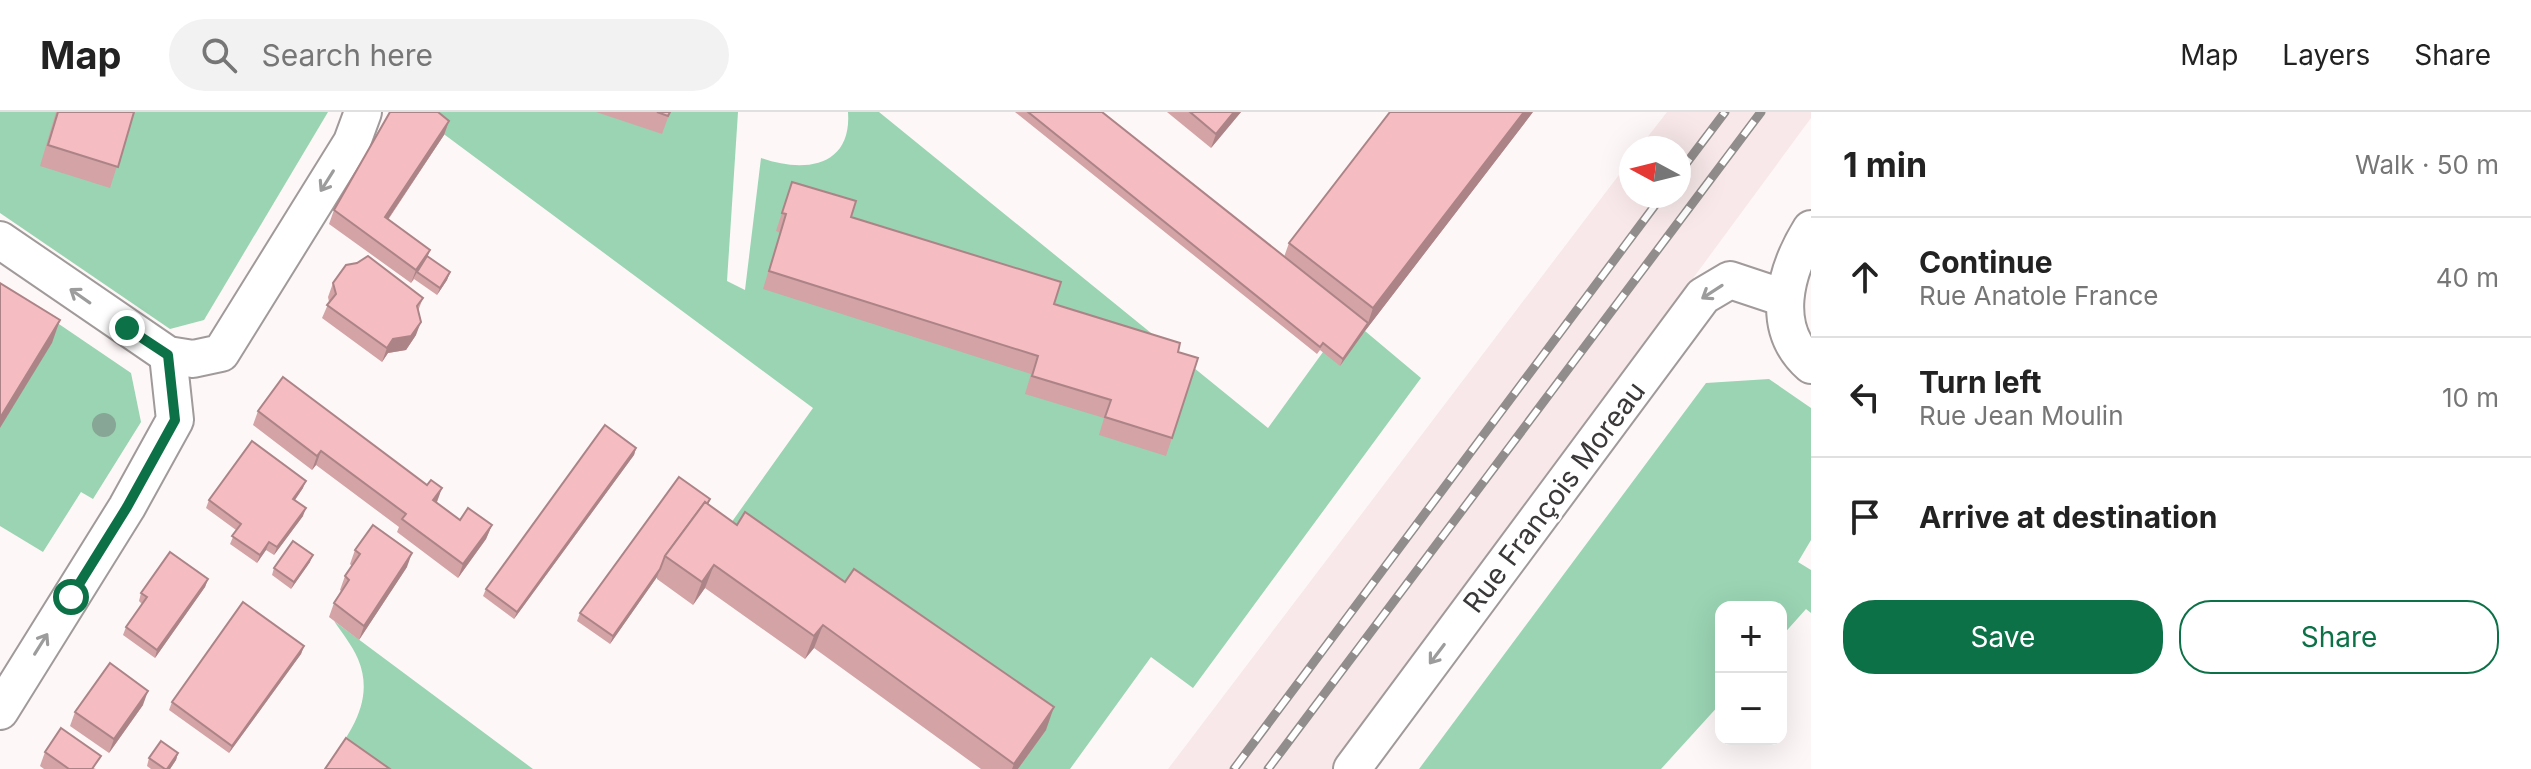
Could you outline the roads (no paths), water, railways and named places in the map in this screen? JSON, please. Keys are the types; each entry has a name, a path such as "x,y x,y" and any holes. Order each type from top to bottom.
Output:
{"street":[{"path":"0,240 168,355 193,359 221,353 352,142 363,112"},
{"path":"1811,229 1793,264 1784,298 1788,331 1794,346 1811,365"},
{"name":"Rue François Moreau","path":"1352,769 1703,296 1730,280 1784,298"},
{"path":"0,711 127,507 175,420 168,355"}],"railway":[{"path":"1691,157 1725,112"},
{"path":"1268,769 1761,112"},
{"path":"1234,769 1653,208"}]}
